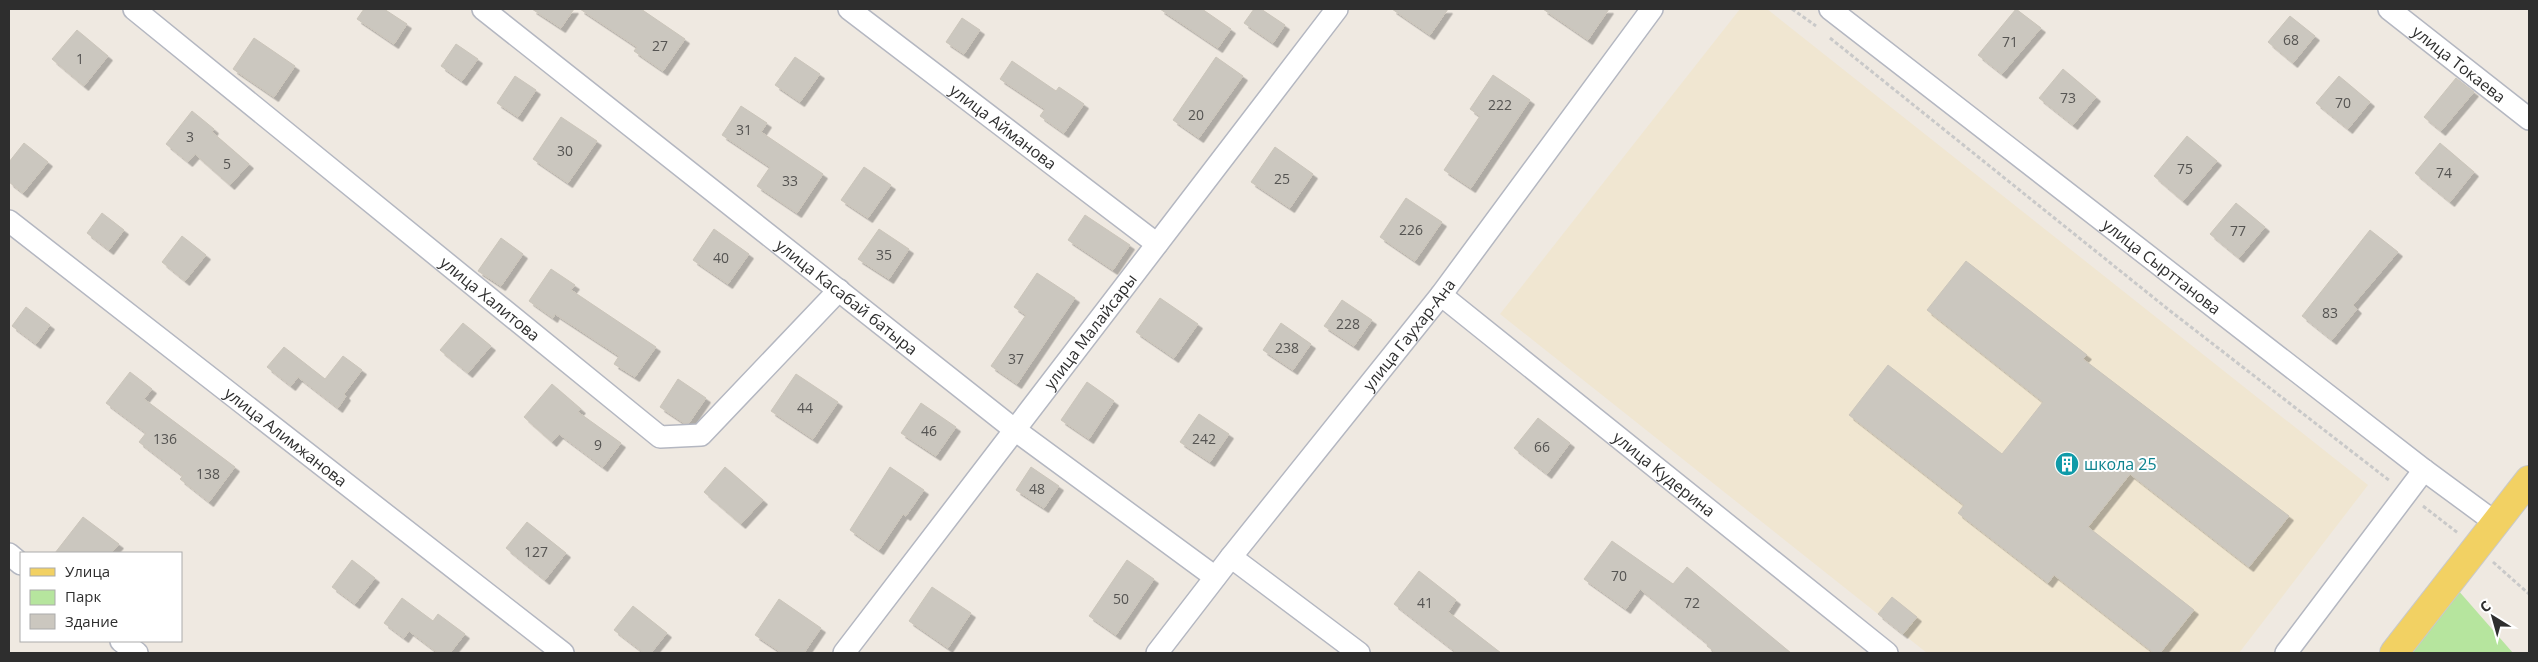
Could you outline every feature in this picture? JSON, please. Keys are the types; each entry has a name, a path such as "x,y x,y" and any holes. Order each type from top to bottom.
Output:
{"main road":[{"path":"2394,653 2529,480"}],"street":[{"name":"улица Халитова","path":"134,9 660,437 701,435 839,290"},
{"name":"улица Касабай батыра","path":"483,9 1015,430 1216,577"},
{"name":"улица Айманова","path":"849,9 1157,244"},
{"name":"улица Малайсары","path":"844,653 1337,9"},
{"name":"улица Гаухар-Ана","path":"1157,653 1231,557 1442,295 1652,9"},
{"name":"улица Сырттанова","path":"1830,9 2424,470 2496,523"},
{"name":"улица Токаева","path":"2389,9 2529,119"},
{"name":"улица Алимжанова","path":"9,221 563,653"},
{"name":"улица Кудерина","path":"1442,295 1887,653"},
{"path":"2286,653 2424,470"},
{"path":"9,554 20,563"},
{"path":"1231,557 1360,653"},
{"path":"122,642 138,653"}],"path":[{"path":"1792,9 1817,27"},
{"path":"1824,33 2169,310 2477,547 2529,594"}],"shaded area":[{"path":"1740,9 1767,9 2368,485 2239,653 1927,653 1500,314"}],"green space":[{"path":"2457,589 2513,653 2407,653"}],"building":[{"path":"364,9 384,9 407,24 394,44 357,19"},
{"path":"532,9 574,9 561,28"},
{"path":"580,9 641,9 685,39 663,71 634,51 637,47"},
{"path":"1160,9 1202,9 1231,29 1218,48"},
{"path":"1254,9 1261,9 1285,25 1273,43 1244,23"},
{"path":"1392,9 1448,9 1430,35"},
{"path":"1543,9 1609,9 1588,40"},
{"path":"2016,9 2041,28 2002,74 1978,55"},
{"path":"2290,16 2315,36 2293,63 2268,42"},
{"path":"962,18 980,30 964,54 946,42"},
{"path":"77,30 108,56 84,86 52,59"},
{"path":"254,38 295,66 274,97 233,69"},
{"path":"456,44 478,59 462,81 441,66"},
{"path":"795,57 820,74 800,102 775,85"},
{"path":"1216,57 1243,76 1199,138 1173,120"},
{"path":"1012,61 1056,91 1059,87 1084,104 1064,133 1040,116 1045,109 1000,79"},
{"path":"2063,69 2096,97 2073,125 2039,98"},
{"path":"1493,75 1530,100 1471,188 1444,170 1480,116 1470,109"},
{"path":"515,76 536,90 518,117 497,103"},
{"path":"2339,76 2370,102 2348,129 2316,103"},
{"path":"2456,78 2474,92 2441,131 2424,117"},
{"path":"741,106 767,123 761,132 823,174 797,213 757,186 770,167 722,135"},
{"path":"192,111 214,129 212,132 249,164 230,185 195,154 188,162 166,144"},
{"path":"561,117 597,141 568,183 533,159"},
{"path":"2187,136 2217,161 2183,201 2154,176"},
{"path":"24,143 48,162 23,193 9,182 9,162"},
{"path":"2440,143 2474,172 2450,202 2415,173"},
{"path":"1275,147 1313,174 1290,208 1251,182"},
{"path":"864,167 891,185 868,218 841,200"},
{"path":"1406,198 1442,222 1415,261 1380,237"},
{"path":"2236,203 2265,227 2239,258 2210,234"},
{"path":"102,213 124,230 109,250 87,233"},
{"path":"1085,215 1130,245 1113,270 1068,240"},
{"path":"714,229 749,254 728,284 693,260"},
{"path":"879,229 909,249 889,279 858,259"},
{"path":"2370,230 2398,252 2353,305 2357,309 2332,340 2302,316"},
{"path":"182,236 206,255 185,281 162,262"},
{"path":"501,238 523,254 501,286 478,271"},
{"name":"школа 25","path":"1966,261 2087,355 2083,359 2289,516 2249,567 2130,474 2088,527 2194,610 2160,653 2154,653 2054,575 2048,583 1958,513 1964,505 1849,415 1888,365 2002,454 2043,402 1927,310"},
{"path":"551,269 575,285 571,290 656,347 635,377 614,364 619,356 555,314 553,318 529,301"},
{"path":"1037,273 1075,298 1017,384 991,366 1026,315 1014,307"},
{"path":"1160,298 1198,324 1174,358 1136,332"},
{"path":"1342,300 1372,320 1354,346 1324,326"},
{"path":"26,307 50,325 36,344 12,326"},
{"path":"463,323 491,346 468,373 440,350"},
{"path":"1281,323 1311,344 1293,370 1263,350"},
{"path":"284,347 325,379 343,356 362,370 344,394 346,396 338,408 298,377 291,386 267,367"},
{"path":"130,372 152,389 144,399 235,467 209,502 180,479 183,476 139,442 146,433 106,403"},
{"path":"796,374 838,402 813,439 771,411"},
{"path":"678,379 706,398 689,423 684,423 660,407"},
{"path":"1087,382 1114,401 1089,439 1061,420"},
{"path":"552,384 581,409 578,412 621,443 603,467 559,434 552,442 524,417"},
{"path":"921,403 956,427 936,456 901,433"},
{"path":"1199,414 1229,434 1210,462 1180,442"},
{"path":"1538,418 1570,443 1547,474 1514,448"},
{"path":"725,467 763,500 741,524 704,492"},
{"path":"890,467 924,490 906,516 903,514 879,550 850,530"},
{"path":"1031,467 1059,486 1044,508 1016,490"},
{"path":"83,517 119,544 112,552 56,552"},
{"path":"527,522 566,553 545,580 506,548"},
{"path":"1612,541 1673,584 1687,567 1791,653 1716,653 1707,646 1708,644 1640,589 1626,609 1584,579"},
{"path":"352,560 375,578 355,604 332,587"},
{"path":"1127,560 1154,579 1116,635 1089,616"},
{"path":"1419,571 1456,600 1448,612 1501,653 1457,653 1394,604"},
{"path":"932,587 971,613 948,648 909,621"},
{"path":"1892,597 1917,617 1903,634 1878,614"},
{"path":"402,598 433,621 438,614 465,634 450,653 438,653 409,631 404,638 384,623"},
{"path":"779,599 821,628 804,653 782,653 755,635"},
{"path":"633,606 667,633 651,653 644,653 614,630"}],"place":[{"name":"школа 25","path":"2067,464"}]}
